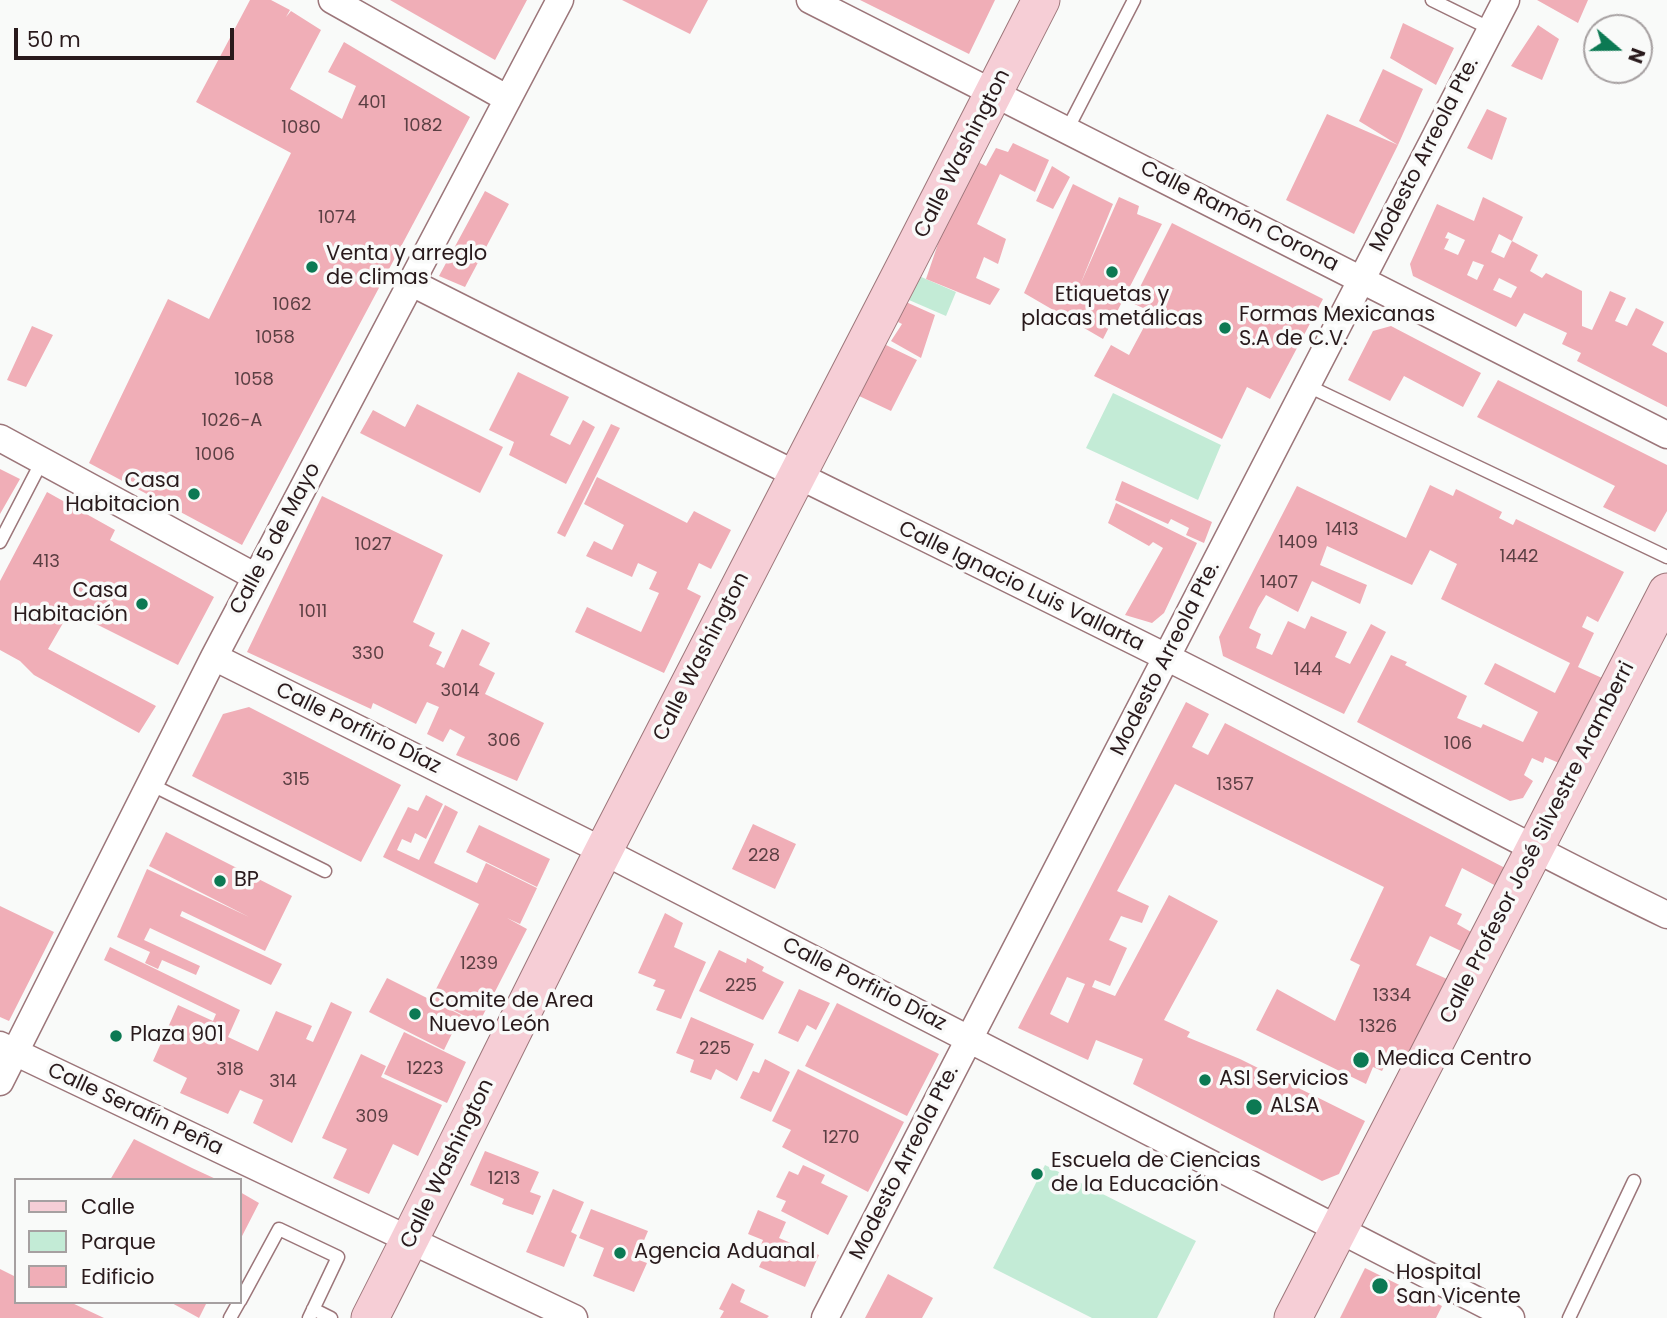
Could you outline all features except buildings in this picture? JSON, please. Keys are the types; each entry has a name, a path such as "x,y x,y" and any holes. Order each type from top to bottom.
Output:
{"main road":[{"name":"Calle Washington","path":"370,1318 603,851 795,476 880,319 1041,0"},
{"name":"Calle Profesor José Silvestre Aramberri","path":"1293,1318 1667,592"}],"street":[{"path":"332,0 508,99"},
{"name":"Calle 5 de Mayo","path":"0,1082 7,1049 150,784 410,282 560,0"},
{"name":"Calle Ramón Corona","path":"810,0 1667,435"},
{"name":"Modesto Arreola Pte.","path":"825,1318 1506,0"},
{"name":"Calle Ignacio Luis Vallarta","path":"410,282 795,476 1167,658 1534,851 1667,915"},
{"path":"0,439 256,577"},
{"name":"Calle Porfirio Díaz","path":"214,657 603,851 1511,1318"},
{"name":"Calle Serafín Peña","path":"7,1049 574,1318"}],"lane":[{"path":"1067,130 1134,0"},
{"path":"1432,0 1491,29"},
{"path":"1306,385 1667,557"},
{"path":"0,542 42,461"},
{"path":"150,784 325,871"},
{"path":"1569,1318 1634,1181"},
{"path":"242,1296 279,1229 338,1257 311,1314 331,1318"}],"green space":[{"path":"919,276 956,292 946,316 909,300"},
{"path":"1113,393 1221,445 1198,500 1086,448"},
{"path":"1045,1165 1196,1241 1157,1318 1092,1318 993,1268"}],"place":[{"name":"Venta y arreglo de climas","path":"312,267"},
{"name":"Etiquetas y placas metálicas","path":"1112,272"},
{"name":"Formas Mexicanas S.A de C.V.","path":"1225,328"},
{"name":"Casa Habitacion","path":"194,494"},
{"name":"Casa Habitación","path":"142,604"},
{"name":"BP","path":"220,881"},
{"name":"Comite de Area Nuevo León","path":"415,1014"},
{"name":"Plaza 901","path":"116,1036"},
{"name":"Medica Centro","path":"1361,1060"},
{"name":"ASI Servicios","path":"1205,1080"},
{"name":"ALSA","path":"1254,1107"},
{"name":"Escuela de Ciencias de la Educación","path":"1037,1174"},
{"name":"Agencia Aduanal","path":"620,1253"},
{"name":"Hospital San Vicente","path":"1380,1286"}]}
